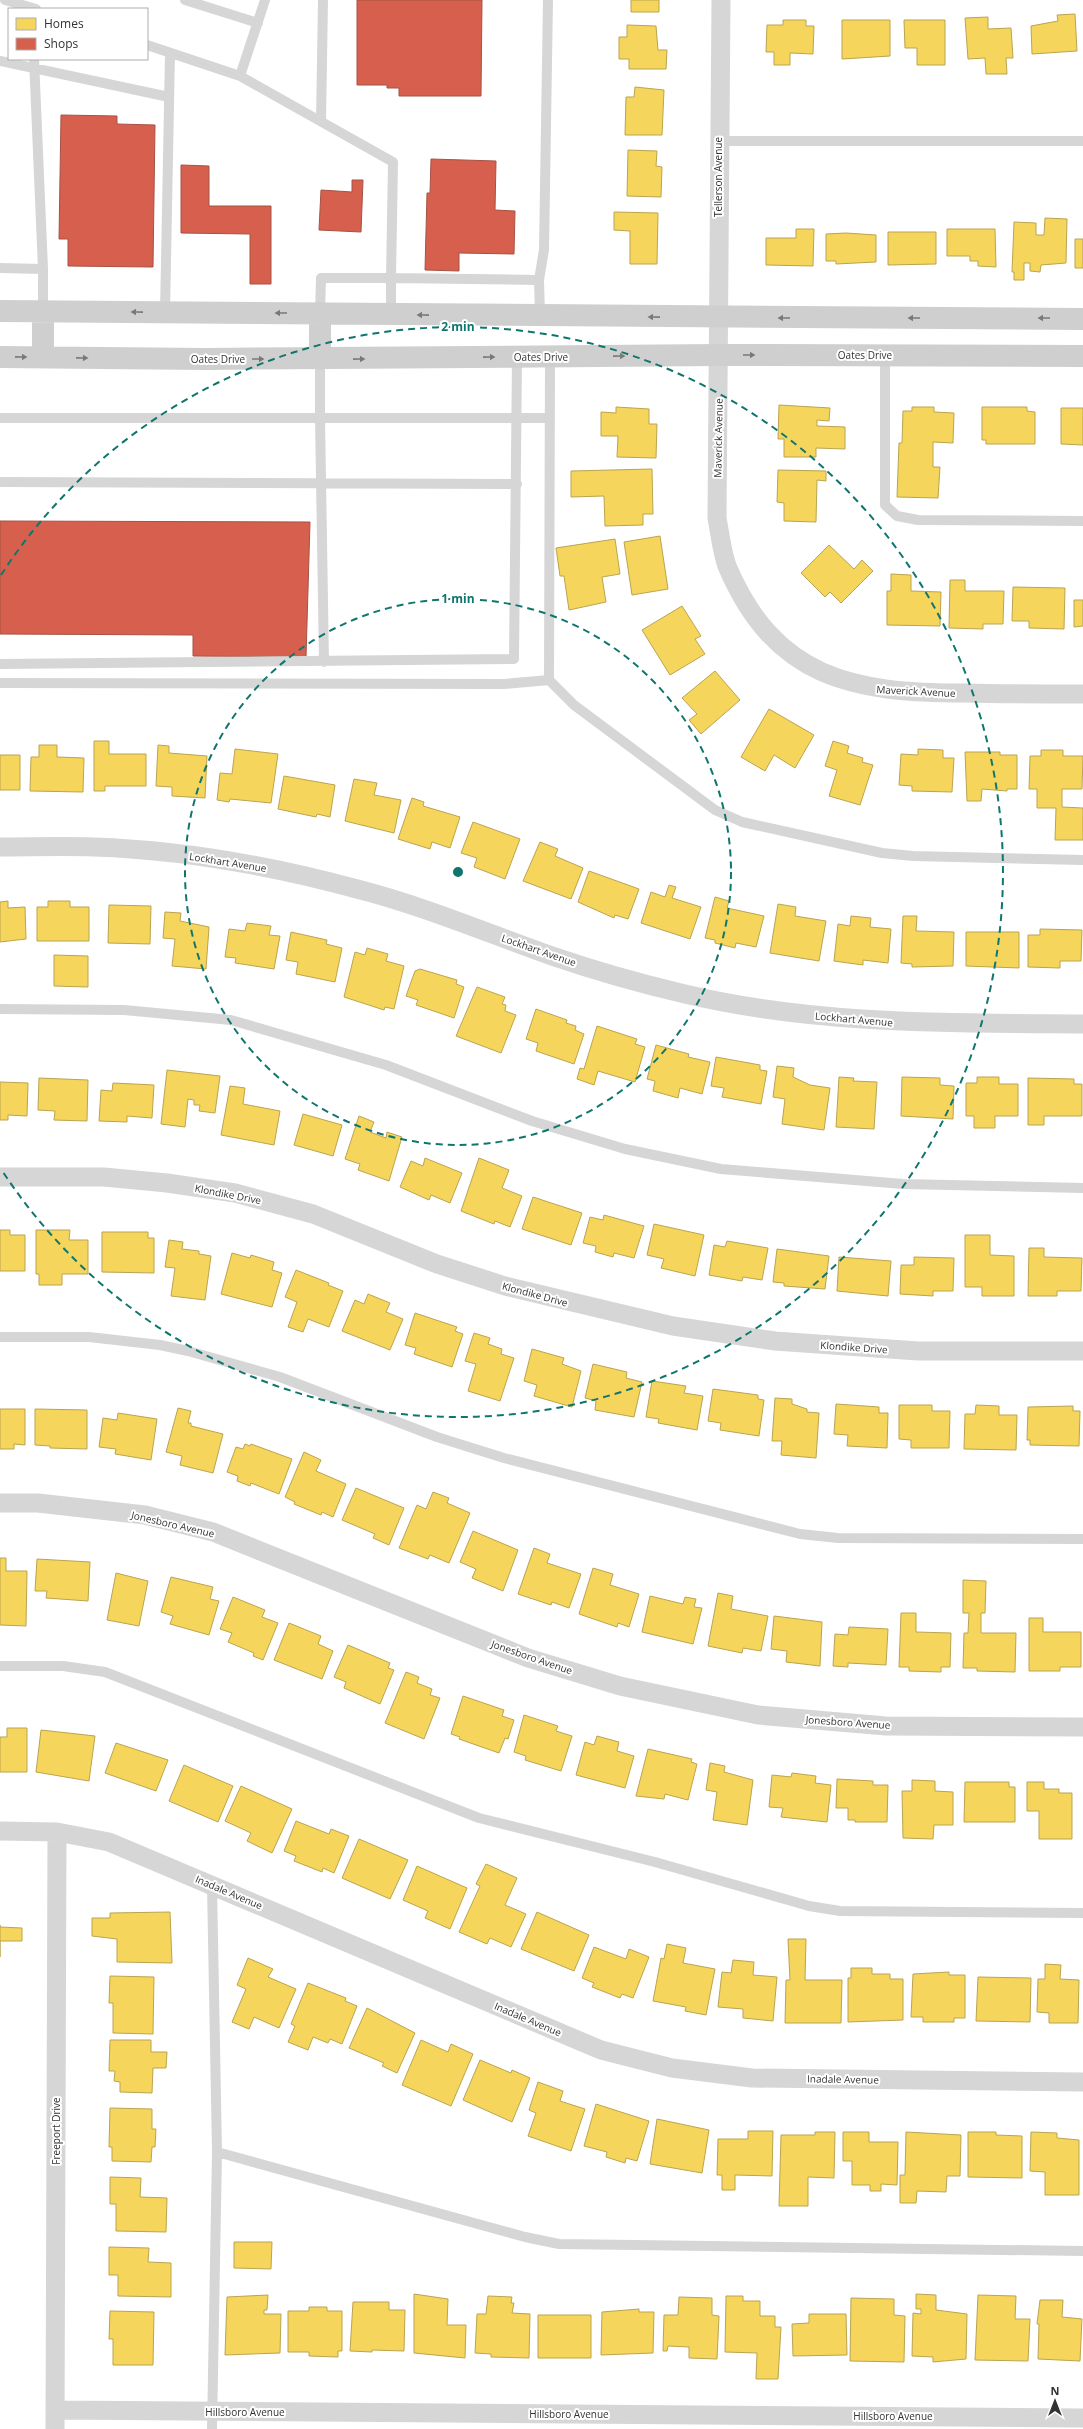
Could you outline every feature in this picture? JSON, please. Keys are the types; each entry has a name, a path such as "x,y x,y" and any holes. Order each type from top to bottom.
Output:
{"main road":[{"path":"0,311 1083,319"},
{"path":"43,311 43,358"},
{"path":"320,313 320,359"},
{"name":"Oates Drive","path":"0,356 43,358 320,359 719,355 1083,356"}],"street":[{"name":"Tellerson Avenue","path":"719,355 718,140 721,0"},
{"name":"Maverick Avenue","path":"719,355 717,518 727,565 751,609 770,635 797,659 831,677 876,689 924,693 1083,694"},
{"name":"Lockhart Avenue","path":"0,847 95,847 172,853 271,868 359,889 459,920 553,956 685,994 776,1011 895,1023 1083,1024"},
{"name":"Klondike Drive","path":"0,1177 104,1177 235,1194 313,1214 437,1264 505,1286 673,1326 775,1340 918,1352 1083,1351"},
{"name":"Jonesboro Avenue","path":"0,1503 38,1503 145,1516 213,1532 528,1658 620,1686 758,1715 886,1726 1083,1727"},
{"name":"Inadale Avenue","path":"0,1831 58,1832 109,1842 601,2050 672,2068 752,2078 1083,2082"},
{"name":"Freeport Drive","path":"55,2420 58,1832"},
{"name":"Hillsboro Avenue","path":"55,2420 1083,2418"}],"lane":[{"path":"5,0 32,8"},
{"path":"185,0 258,23"},
{"path":"240,76 266,0"},
{"path":"321,121 323,0"},
{"path":"540,316 539,280 544,250 548,0"},
{"path":"148,45 240,76 393,162 391,314"},
{"path":"165,312 170,53"},
{"path":"0,62 34,64 169,97"},
{"path":"34,64 43,269 43,311"},
{"path":"718,140 1083,141"},
{"path":"0,268 43,269"},
{"path":"320,313 321,278 539,280"},
{"path":"885,355 885,504 897,516 918,520 1083,521"},
{"path":"0,664 514,660 517,484 517,357"},
{"path":"550,357 549,680 574,705 715,810 742,822 882,853 913,856 1083,860"},
{"path":"320,359 324,662"},
{"path":"0,418 550,418"},
{"path":"0,482 517,484"},
{"path":"0,683 504,684 549,680"},
{"path":"0,1009 124,1010 231,1020 386,1065 532,1121 625,1148 721,1168 904,1184 1083,1188"},
{"path":"0,1337 89,1338 160,1345 280,1377 437,1437 504,1458 800,1534 838,1538 1083,1539"},
{"path":"0,1666 63,1666 105,1672 479,1818 655,1862 809,1906 840,1911 1083,1913"},
{"path":"212,1885 217,2152 212,2420"},
{"path":"217,2152 525,2237 558,2244 1083,2250"}],"building: Homes":[{"path":"631,0 659,0 659,12 631,12"},
{"path":"1075,14 1077,51 1032,54 1031,26 1058,21 1057,15"},
{"path":"988,17 988,29 1011,28 1013,58 1006,58 1007,74 986,74 985,58 968,59 965,18"},
{"path":"783,20 806,20 806,26 814,26 813,54 790,53 790,65 774,65 774,52 766,52 767,25 783,25"},
{"path":"842,20 890,20 890,56 842,59"},
{"path":"904,20 945,20 945,65 917,65 917,48 905,48"},
{"path":"627,25 656,26 658,50 667,50 666,69 629,69 629,59 619,59 619,37 627,37"},
{"path":"635,87 664,90 662,135 625,135 626,97 634,97"},
{"path":"628,150 657,151 656,166 662,167 661,197 627,196"},
{"path":"614,212 658,213 657,264 630,264 630,231 614,230"},
{"path":"1045,218 1067,219 1066,263 1041,265 1040,272 1030,271 1030,263 1024,263 1024,280 1014,280 1014,272 1012,272 1014,222 1036,223 1036,235 1044,235"},
{"path":"796,229 814,229 813,266 766,265 766,238 796,238"},
{"path":"947,229 995,229 996,267 978,266 978,261 970,261 970,256 947,256"},
{"path":"888,232 936,232 936,264 888,265"},
{"path":"846,233 876,235 876,262 836,264 836,261 826,261 826,234"},
{"path":"1075,239 1083,239 1083,268 1075,268"},
{"path":"779,405 830,408 829,421 817,420 817,426 845,427 845,449 816,448 816,457 784,457 784,439 778,439"},
{"path":"616,407 649,409 649,424 657,424 656,458 617,457 618,436 601,436 601,412 616,413"},
{"path":"912,407 934,407 934,412 954,413 953,443 933,442 933,467 940,467 938,498 897,497 899,443 902,443 903,411 912,411"},
{"path":"982,407 1027,407 1027,411 1035,412 1035,444 986,444 986,440 982,440"},
{"path":"1061,408 1083,408 1083,445 1061,444"},
{"path":"652,469 653,514 643,514 643,525 605,526 604,496 571,497 571,471"},
{"path":"778,470 826,471 826,481 817,480 816,522 784,521 784,503 777,502"},
{"path":"660,536 668,589 632,595 624,542"},
{"path":"615,539 620,574 602,577 606,602 569,610 564,576 560,576 556,548"},
{"path":"829,545 854,569 862,560 873,571 841,603 830,592 825,597 801,573"},
{"path":"891,574 911,575 911,591 941,592 940,626 887,625 887,591 891,591"},
{"path":"950,580 965,580 965,591 1004,591 1003,624 983,624 983,629 949,628"},
{"path":"1013,587 1065,588 1064,629 1029,628 1029,621 1012,621"},
{"path":"1074,600 1083,600 1083,626 1074,627"},
{"path":"682,606 701,636 695,639 705,654 670,675 642,630"},
{"path":"715,671 740,700 701,734 689,720 697,714 682,698"},
{"path":"769,709 814,735 795,768 774,755 765,771 741,757"},
{"path":"94,741 109,741 109,754 146,754 146,786 105,786 105,791 94,791"},
{"path":"833,741 849,746 847,753 863,758 862,762 873,765 860,805 829,796 837,770 825,766"},
{"path":"39,745 57,745 57,757 84,758 83,792 30,791 31,757 39,757"},
{"path":"158,745 169,746 169,753 207,756 205,798 172,796 172,787 156,786"},
{"path":"235,749 278,754 271,803 230,799 229,802 217,800 220,773 232,774"},
{"path":"918,749 943,750 943,758 954,758 952,792 912,791 912,786 899,785 901,754 918,755"},
{"path":"1041,750 1063,750 1063,756 1083,756 1082,789 1062,789 1062,807 1083,808 1083,840 1055,840 1056,808 1037,808 1037,789 1029,789 1030,756 1041,756"},
{"path":"965,752 1000,752 1000,755 1017,755 1017,789 1007,789 1007,791 982,789 981,801 967,801"},
{"path":"0,755 20,755 20,790 0,790"},
{"path":"284,776 335,785 330,817 317,814 316,817 278,809"},
{"path":"354,779 377,783 374,795 401,800 394,833 345,821"},
{"path":"412,798 424,802 423,806 460,817 450,848 432,842 430,849 398,839"},
{"path":"473,822 520,839 505,879 474,867 477,858 461,853"},
{"path":"540,842 558,849 555,856 583,868 571,899 523,881"},
{"path":"589,871 639,889 628,919 615,915 614,918 578,902"},
{"path":"669,885 676,887 672,898 701,907 690,939 641,923 651,892 665,897"},
{"path":"715,897 729,901 727,908 764,916 756,947 736,943 735,948 715,943 715,940 705,938"},
{"path":"8,901 8,908 25,907 26,939 0,942 0,902"},
{"path":"48,901 70,901 70,907 89,907 89,941 37,941 37,907 48,907"},
{"path":"778,904 796,907 795,916 826,921 819,961 770,953"},
{"path":"109,905 151,906 150,944 108,943"},
{"path":"165,912 181,913 180,921 209,927 206,969 172,966 175,939 163,938"},
{"path":"851,916 871,918 870,927 891,929 888,963 863,960 863,965 834,961 838,924 850,926"},
{"path":"903,916 917,916 916,931 954,932 953,966 912,967 912,964 901,963"},
{"path":"247,923 271,926 269,935 280,936 274,969 235,963 236,958 225,957 229,929 245,931"},
{"path":"1040,929 1082,930 1081,961 1060,961 1060,968 1028,967 1028,935 1040,935"},
{"path":"291,932 327,940 326,944 342,948 335,982 296,974 298,962 286,960"},
{"path":"966,932 1019,932 1019,968 966,966"},
{"path":"367,948 388,954 386,961 404,966 394,1009 385,1007 384,1010 344,997 355,952 365,955"},
{"path":"54,955 88,956 88,987 54,986"},
{"path":"420,969 457,980 456,984 464,987 454,1018 416,1005 418,1000 406,996 415,971"},
{"path":"477,987 505,997 502,1004 506,1005 505,1011 516,1015 501,1053 456,1036"},
{"path":"536,1009 567,1020 566,1023 576,1026 575,1030 584,1034 574,1064 536,1051 538,1043 526,1039"},
{"path":"597,1026 637,1039 635,1044 645,1047 635,1082 598,1071 594,1085 577,1079 580,1068 584,1069"},
{"path":"656,1045 689,1054 688,1057 710,1062 702,1094 680,1088 678,1098 653,1091 655,1081 647,1079"},
{"path":"716,1057 760,1065 760,1070 767,1071 761,1104 722,1097 724,1088 711,1086"},
{"path":"777,1066 794,1068 793,1077 810,1085 830,1088 824,1130 782,1124 785,1099 773,1097"},
{"path":"167,1070 220,1076 215,1113 199,1111 200,1105 194,1105 194,1100 188,1099 185,1127 161,1124"},
{"path":"839,1077 854,1078 853,1081 877,1082 874,1129 836,1127"},
{"path":"902,1077 940,1078 940,1085 954,1086 953,1119 901,1116"},
{"path":"977,1077 999,1077 999,1084 1018,1084 1018,1116 995,1116 995,1128 974,1128 974,1116 966,1116 966,1083 977,1083"},
{"path":"39,1078 88,1080 87,1121 54,1120 55,1111 38,1110"},
{"path":"1028,1078 1074,1079 1074,1084 1082,1084 1082,1116 1044,1116 1044,1125 1028,1125"},
{"path":"0,1082 28,1083 27,1116 8,1115 8,1120 0,1120"},
{"path":"113,1083 154,1085 152,1118 127,1116 127,1122 99,1121 101,1090 112,1091"},
{"path":"230,1086 245,1088 243,1104 280,1111 274,1145 221,1135"},
{"path":"303,1114 342,1125 333,1156 294,1145"},
{"path":"359,1116 374,1122 370,1132 386,1138 387,1132 402,1137 389,1181 358,1170 360,1164 345,1159"},
{"path":"425,1158 462,1173 450,1203 431,1195 429,1200 400,1187 411,1161 423,1166"},
{"path":"479,1158 509,1170 502,1188 522,1196 510,1227 495,1221 494,1224 461,1211"},
{"path":"533,1197 582,1213 571,1245 522,1229"},
{"path":"604,1215 644,1226 634,1258 614,1253 613,1257 595,1252 596,1246 583,1243 590,1217 603,1220"},
{"path":"654,1224 704,1235 695,1276 661,1268 664,1259 647,1255"},
{"path":"0,1230 10,1230 10,1235 25,1235 25,1271 0,1271"},
{"path":"36,1230 70,1230 69,1240 88,1240 88,1274 62,1274 62,1285 39,1285 39,1274 36,1274"},
{"path":"102,1232 148,1232 148,1238 154,1238 154,1273 102,1272"},
{"path":"965,1235 990,1235 990,1255 1014,1256 1014,1296 982,1296 982,1287 965,1287"},
{"path":"169,1240 183,1242 182,1249 199,1251 199,1254 211,1256 205,1300 171,1296 175,1268 165,1267"},
{"path":"727,1241 768,1248 762,1280 743,1277 742,1281 709,1275 714,1245 725,1247"},
{"path":"1029,1248 1044,1248 1044,1257 1082,1258 1081,1291 1057,1291 1057,1296 1028,1296"},
{"path":"777,1249 829,1256 825,1289 784,1286 784,1283 773,1282"},
{"path":"232,1253 250,1258 251,1255 274,1262 272,1270 282,1273 272,1307 221,1294"},
{"path":"839,1257 891,1261 888,1296 837,1291"},
{"path":"914,1257 954,1258 953,1291 933,1291 933,1296 900,1294 901,1265 914,1265"},
{"path":"296,1270 329,1283 328,1285 343,1291 329,1327 308,1319 303,1332 288,1327 297,1302 285,1297"},
{"path":"368,1294 390,1303 386,1312 403,1319 390,1350 342,1331 355,1300 364,1304"},
{"path":"415,1313 457,1327 455,1331 463,1334 452,1367 414,1354 416,1348 405,1345"},
{"path":"474,1333 490,1338 488,1344 502,1349 501,1354 514,1358 500,1401 468,1391 476,1364 465,1361"},
{"path":"532,1349 564,1358 562,1364 581,1371 572,1407 534,1396 537,1385 524,1381"},
{"path":"593,1364 627,1372 626,1378 642,1382 634,1417 595,1410 596,1401 585,1398"},
{"path":"652,1381 686,1386 684,1393 703,1396 697,1430 658,1423 659,1419 646,1417"},
{"path":"713,1389 758,1395 758,1399 764,1400 759,1436 720,1430 721,1423 708,1421"},
{"path":"775,1398 792,1399 792,1404 807,1409 807,1412 819,1413 816,1458 781,1455 782,1441 772,1441"},
{"path":"836,1404 879,1407 879,1413 888,1413 887,1448 847,1446 848,1435 834,1434"},
{"path":"899,1405 932,1405 932,1411 950,1411 949,1448 911,1448 911,1440 899,1439"},
{"path":"976,1405 999,1406 999,1415 1017,1415 1016,1450 964,1449 965,1414 975,1414"},
{"path":"1073,1406 1073,1411 1080,1411 1079,1446 1030,1445 1030,1440 1027,1440 1028,1407"},
{"path":"178,1408 191,1411 188,1423 191,1423 191,1426 223,1434 213,1473 180,1465 182,1456 166,1452"},
{"path":"0,1409 25,1409 25,1445 14,1444 14,1449 0,1449"},
{"path":"35,1409 87,1410 87,1449 50,1448 50,1446 35,1445"},
{"path":"118,1413 157,1419 151,1460 115,1454 116,1449 99,1447 103,1418 117,1420"},
{"path":"245,1444 250,1446 251,1444 292,1459 279,1494 251,1483 250,1486 237,1481 238,1476 227,1472 236,1447 243,1449"},
{"path":"304,1452 321,1460 316,1471 346,1484 333,1517 322,1512 321,1515 294,1504 295,1502 285,1497"},
{"path":"356,1488 404,1508 389,1545 373,1538 375,1534 342,1520"},
{"path":"433,1492 449,1498 447,1503 470,1513 449,1563 430,1555 428,1559 399,1548 417,1505 426,1509"},
{"path":"473,1531 518,1550 503,1591 472,1578 476,1569 460,1562"},
{"path":"534,1548 550,1554 547,1563 581,1574 569,1608 552,1602 551,1605 518,1594"},
{"path":"0,1558 6,1558 6,1571 27,1571 26,1626 0,1625"},
{"path":"37,1559 90,1562 88,1601 46,1598 47,1591 35,1591"},
{"path":"593,1568 613,1574 610,1585 639,1594 629,1627 618,1623 617,1627 579,1614"},
{"path":"116,1573 148,1581 139,1626 107,1620"},
{"path":"171,1577 213,1587 210,1599 219,1601 209,1635 170,1624 173,1616 161,1612"},
{"path":"963,1580 986,1581 985,1613 981,1613 981,1633 1016,1633 1015,1672 977,1671 977,1668 963,1668 964,1633 968,1633 969,1613 963,1613"},
{"path":"718,1593 733,1596 731,1609 768,1616 761,1651 743,1648 742,1653 708,1646"},
{"path":"650,1596 683,1604 685,1597 696,1599 694,1607 702,1608 693,1644 642,1632"},
{"path":"233,1597 265,1610 262,1617 278,1623 263,1660 253,1656 254,1653 228,1642 232,1633 220,1629"},
{"path":"901,1613 916,1613 916,1632 951,1633 950,1667 941,1667 941,1672 909,1671 909,1667 899,1667"},
{"path":"774,1616 822,1622 820,1666 786,1662 787,1651 771,1649"},
{"path":"1029,1618 1043,1618 1043,1632 1081,1632 1081,1667 1060,1667 1060,1671 1029,1671"},
{"path":"289,1623 321,1636 318,1644 333,1651 322,1679 274,1660"},
{"path":"849,1627 888,1629 886,1665 848,1663 848,1667 833,1666 835,1634 848,1635"},
{"path":"348,1645 390,1663 388,1668 394,1670 380,1704 344,1688 346,1682 334,1677"},
{"path":"406,1672 419,1677 417,1683 432,1689 430,1695 440,1698 424,1739 385,1723"},
{"path":"463,1696 504,1710 502,1716 514,1720 508,1739 505,1738 499,1753 459,1739 460,1737 451,1734"},
{"path":"524,1715 558,1726 556,1731 572,1736 561,1771 525,1760 526,1756 514,1752"},
{"path":"7,1728 27,1728 27,1772 0,1772 0,1737 7,1737"},
{"path":"41,1730 95,1736 89,1781 36,1772"},
{"path":"597,1736 619,1742 617,1751 634,1756 625,1788 576,1775 585,1742 594,1745"},
{"path":"116,1743 168,1760 156,1791 105,1773"},
{"path":"648,1749 692,1759 691,1762 697,1764 688,1800 665,1794 664,1799 636,1796"},
{"path":"710,1763 725,1766 724,1772 753,1780 747,1825 713,1820 717,1792 706,1790"},
{"path":"184,1765 233,1786 218,1822 169,1801"},
{"path":"792,1773 816,1776 815,1783 831,1785 827,1822 781,1817 783,1808 769,1807 772,1775 791,1777"},
{"path":"837,1779 873,1781 873,1785 888,1785 887,1822 855,1822 855,1820 848,1820 848,1808 836,1808"},
{"path":"912,1780 935,1781 935,1791 953,1792 953,1825 934,1825 933,1839 903,1838 902,1791 912,1791"},
{"path":"965,1782 1009,1782 1009,1787 1015,1787 1015,1822 964,1822"},
{"path":"1027,1782 1044,1782 1044,1789 1059,1789 1059,1793 1072,1793 1072,1839 1039,1839 1039,1811 1027,1811"},
{"path":"241,1786 292,1809 272,1853 247,1841 251,1833 225,1821"},
{"path":"296,1821 329,1834 331,1829 349,1836 334,1873 323,1868 322,1872 294,1861 296,1856 284,1851"},
{"path":"359,1839 408,1860 390,1899 342,1878"},
{"path":"486,1864 517,1878 505,1905 526,1914 511,1947 490,1938 487,1944 459,1932 480,1886 476,1884"},
{"path":"417,1866 467,1888 450,1929 425,1918 428,1911 403,1900"},
{"path":"170,1912 172,1963 117,1962 117,1939 92,1936 92,1918 110,1918 110,1913"},
{"path":"537,1912 589,1935 574,1971 521,1949"},
{"path":"0,1927 22,1928 22,1941 0,1941"},
{"path":"788,1939 806,1939 805,1980 842,1980 841,2023 785,2023 786,1980 790,1980"},
{"path":"667,1944 686,1948 683,1963 715,1969 706,2015 685,2011 686,2007 653,2001 661,1958 664,1959"},
{"path":"594,1947 626,1959 629,1949 649,1957 633,1998 622,1994 620,1998 592,1987 594,1983 582,1978"},
{"path":"248,1958 273,1969 268,1977 296,1989 279,2028 254,2017 249,2029 232,2022 246,1989 237,1985"},
{"path":"733,1960 754,1962 753,1975 777,1977 773,2021 743,2018 743,2009 718,2007 722,1972 731,1973"},
{"path":"1045,1964 1061,1965 1060,1979 1079,1980 1078,2023 1049,2023 1049,2013 1037,2012 1038,1979 1045,1979"},
{"path":"851,1968 872,1968 872,1974 890,1974 890,1979 903,1979 903,2020 848,2022 848,1978 851,1978"},
{"path":"949,1972 949,1975 965,1975 965,2018 954,2018 954,2022 923,2022 923,2017 911,2017 913,1974"},
{"path":"110,1976 154,1977 153,2034 113,2033 113,2003 109,2003"},
{"path":"978,1977 1031,1978 1030,2022 976,2021"},
{"path":"308,1983 346,1998 345,2001 357,2006 342,2044 330,2039 328,2043 313,2037 308,2050 288,2042 295,2026 291,2024"},
{"path":"367,2008 415,2033 397,2073 382,2066 384,2063 349,2048"},
{"path":"110,2040 151,2040 151,2052 167,2052 166,2068 153,2068 152,2093 120,2092 120,2082 114,2081 115,2071 109,2071"},
{"path":"421,2040 448,2052 451,2044 473,2054 451,2106 402,2085"},
{"path":"480,2060 511,2073 512,2070 530,2078 512,2122 463,2100"},
{"path":"538,2082 563,2091 560,2101 585,2109 571,2151 528,2136 536,2113 529,2110"},
{"path":"596,2104 649,2121 637,2161 626,2158 625,2163 606,2157 607,2152 584,2146"},
{"path":"110,2108 152,2109 152,2129 156,2129 155,2147 152,2147 151,2162 112,2161 112,2147 109,2147"},
{"path":"657,2119 709,2130 702,2173 650,2164"},
{"path":"748,2131 773,2131 772,2176 735,2175 735,2190 722,2190 722,2175 717,2175 718,2139 748,2139"},
{"path":"815,2132 835,2132 834,2178 808,2177 808,2206 779,2206 781,2135 815,2135"},
{"path":"843,2132 869,2132 869,2142 898,2142 897,2185 881,2184 881,2191 870,2191 870,2185 852,2185 852,2161 843,2161"},
{"path":"906,2132 961,2135 960,2176 947,2176 946,2192 917,2191 916,2203 900,2203 900,2175 905,2175"},
{"path":"968,2132 996,2132 996,2135 1022,2136 1022,2178 968,2177"},
{"path":"1031,2132 1057,2133 1057,2138 1079,2140 1079,2195 1045,2195 1045,2172 1030,2171"},
{"path":"110,2177 141,2178 140,2197 167,2198 166,2232 116,2231 116,2204 110,2204"},
{"path":"234,2242 272,2242 271,2269 234,2268"},
{"path":"109,2247 149,2248 148,2262 171,2263 171,2297 118,2296 118,2275 109,2275"},
{"path":"414,2294 448,2299 447,2325 466,2325 465,2358 414,2353"},
{"path":"916,2294 936,2295 936,2310 967,2314 966,2359 933,2362 933,2357 912,2356 913,2313 921,2314 921,2309 916,2309"},
{"path":"268,2295 267,2310 264,2310 264,2314 281,2314 280,2353 225,2355 227,2297"},
{"path":"978,2295 1016,2296 1015,2319 1030,2319 1028,2361 975,2360"},
{"path":"488,2296 512,2297 511,2303 514,2303 512,2313 530,2314 529,2358 491,2357 491,2354 475,2353 477,2314 486,2314"},
{"path":"726,2296 743,2296 743,2301 760,2301 760,2316 775,2316 775,2327 781,2327 778,2379 756,2379 757,2353 725,2352"},
{"path":"679,2297 712,2298 712,2315 719,2316 717,2359 689,2358 689,2347 668,2346 667,2351 663,2351 664,2315 678,2315"},
{"path":"851,2298 894,2299 894,2315 905,2316 904,2362 850,2361"},
{"path":"1040,2300 1063,2300 1062,2317 1082,2319 1080,2361 1038,2359 1039,2324 1037,2324"},
{"path":"353,2302 389,2302 389,2310 405,2310 404,2351 350,2351"},
{"path":"309,2307 327,2307 327,2311 342,2311 342,2351 338,2351 338,2357 309,2356 309,2352 288,2352 288,2311 309,2311"},
{"path":"639,2309 639,2312 654,2312 653,2353 601,2355 602,2312"},
{"path":"110,2311 154,2312 153,2365 113,2365 113,2339 109,2339"},
{"path":"809,2314 846,2314 847,2355 793,2356 792,2324 809,2323"},
{"path":"538,2315 591,2315 591,2358 538,2358"}],"building: Shops":[{"path":"357,0 482,0 481,96 399,96 399,88 387,88 387,85 357,85"},
{"path":"61,115 117,116 117,124 155,125 153,267 68,266 68,239 59,239"},
{"path":"431,159 496,161 495,210 515,211 514,254 459,253 459,271 425,270 427,193 430,193"},
{"path":"181,165 209,166 209,206 271,206 271,284 250,284 250,234 181,233"},
{"path":"352,180 363,180 361,232 319,230 321,190 352,192"},
{"path":"0,521 310,522 306,657 193,656 193,635 0,634"}]}
